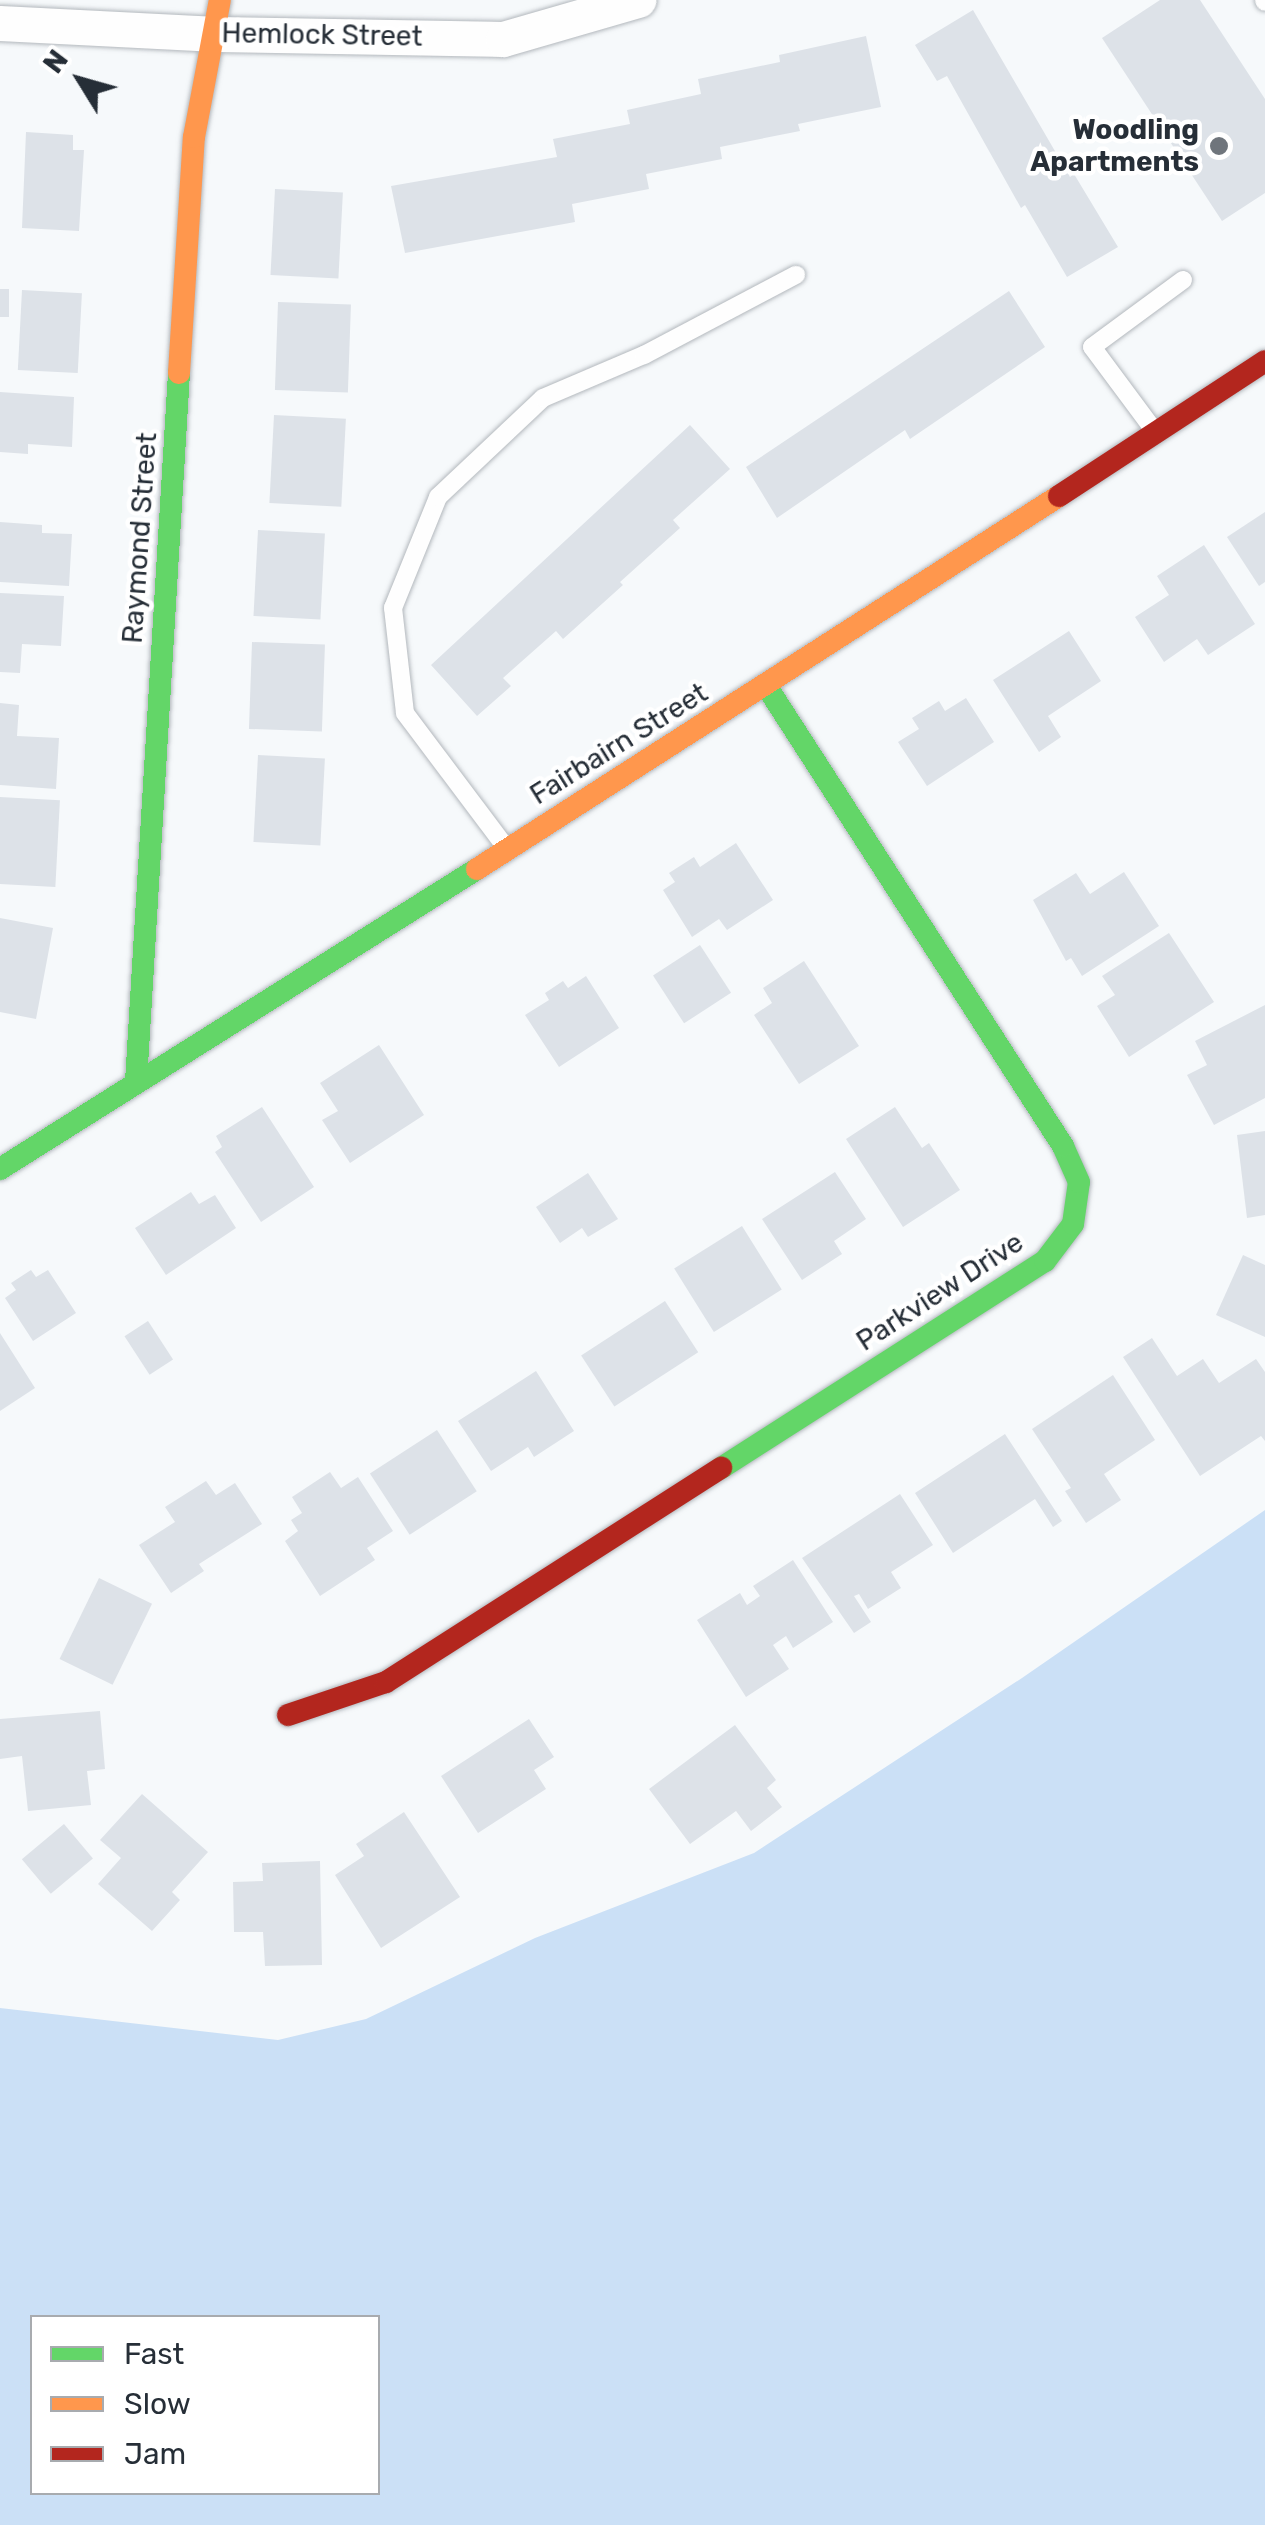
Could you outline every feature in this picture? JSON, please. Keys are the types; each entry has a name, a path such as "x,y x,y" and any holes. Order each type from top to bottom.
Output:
{"street":[{"name":"Hemlock Street","path":"0,23 219,17 503,38 638,0"},
{"name":"Raymond Street","path":"136,1082 194,138 219,17"},
{"name":"Fairbairn Street","path":"0,1169 766,687 1265,361"},
{"name":"Parkview Drive","path":"288,1715 386,1682 1045,1261 1074,1224 1079,1182 1063,1146 766,687"}],"lane":[{"path":"507,849 406,712 393,608 438,497 544,398 644,355 796,275"},
{"path":"1156,432 1092,347 1182,280"}],"shaded area":[{"path":"1265,1510 1265,2525 0,2525 0,2008 278,2040 366,2019 535,1938 754,1853 1022,1678"}],"building":[{"name":"Woodling Apartments","path":"1160,0 1200,0 1265,99 1265,193 1222,221 1102,38"},
{"path":"973,10 1070,177 1074,174 1118,247 1067,277 1025,205 1021,208 947,76 937,81 915,45"},
{"path":"866,36 881,107 798,124 800,131 720,147 722,159 646,174 649,189 572,204 575,222 405,253 391,186 557,157 553,139 630,124 627,110 701,94 698,79 780,62 779,55"},
{"path":"26,132 73,135 73,150 84,150 79,231 22,228"},
{"path":"275,189 343,193 338,278 270,275"},
{"path":"0,289 9,289 9,317 0,317"},
{"path":"22,290 82,293 78,373 18,370"},
{"path":"1009,291 1045,347 910,439 905,430 777,518 746,467"},
{"path":"278,302 351,305 348,392 275,390"},
{"path":"0,392 74,397 72,447 28,444 28,454 0,452"},
{"path":"274,415 346,419 341,507 269,503"},
{"path":"690,425 730,469 673,520 680,528 620,582 623,585 563,639 556,631 503,678 511,686 477,716 431,665"},
{"path":"1265,512 1265,582 1259,586 1227,537"},
{"path":"0,522 42,525 42,533 72,534 69,586 0,582"},
{"path":"258,530 325,534 320,619 253,616"},
{"path":"1204,545 1255,624 1208,655 1197,639 1164,662 1135,617 1169,595 1157,576"},
{"path":"0,593 64,596 61,646 22,644 20,673 0,672"},
{"path":"1069,631 1101,681 1048,716 1061,737 1039,752 993,680"},
{"path":"252,642 325,645 322,731 249,729"},
{"path":"966,698 994,742 927,786 898,742 919,729 912,718 939,701 945,711"},
{"path":"0,703 19,705 17,736 59,738 56,789 0,785"},
{"path":"258,755 325,759 320,845 253,842"},
{"path":"0,797 60,800 55,887 0,884"},
{"path":"736,843 773,900 727,930 719,919 692,937 663,890 675,882 669,873 694,857 700,867"},
{"path":"1124,872 1159,926 1082,976 1071,958 1066,961 1033,900 1076,873 1090,894"},
{"path":"0,918 53,928 36,1019 0,1012"},
{"path":"1169,933 1214,1002 1129,1057 1097,1006 1115,995 1102,976"},
{"path":"700,945 731,993 684,1023 653,975"},
{"path":"804,961 859,1046 799,1084 754,1015 772,1003 763,988"},
{"path":"586,976 619,1028 559,1067 525,1015 549,1000 545,993 563,981 568,988"},
{"path":"1265,1005 1265,1098 1214,1125 1187,1075 1207,1065 1195,1041"},
{"path":"379,1045 424,1115 350,1163 322,1120 338,1111 320,1083"},
{"path":"262,1107 314,1187 261,1222 215,1152 222,1147 216,1136"},
{"path":"895,1107 922,1148 929,1143 960,1190 903,1227 846,1139"},
{"path":"1265,1131 1265,1215 1247,1218 1237,1135"},
{"path":"835,1172 866,1219 834,1241 842,1254 802,1280 762,1219"},
{"path":"588,1173 618,1219 588,1237 582,1228 560,1243 536,1207"},
{"path":"191,1192 199,1204 215,1195 236,1228 166,1275 135,1228"},
{"path":"742,1226 782,1290 714,1332 674,1268"},
{"path":"1243,1255 1265,1265 1265,1337 1216,1315"},
{"path":"31,1270 36,1277 48,1270 76,1313 33,1341 5,1298 16,1290 11,1283"},
{"path":"665,1301 698,1352 614,1407 581,1355"},
{"path":"148,1321 173,1360 150,1375 125,1336"},
{"path":"0,1333 35,1388 0,1411"},
{"path":"1152,1338 1177,1376 1203,1359 1219,1383 1256,1359 1265,1372 1265,1441 1261,1436 1200,1476 1123,1357"},
{"path":"536,1371 574,1431 534,1457 528,1447 491,1471 458,1421"},
{"path":"1113,1375 1155,1440 1104,1474 1121,1500 1086,1523 1065,1491 1071,1488 1032,1429"},
{"path":"437,1430 477,1491 410,1535 370,1474"},
{"path":"1005,1434 1062,1521 1053,1527 1035,1499 953,1553 915,1493"},
{"path":"330,1472 341,1488 358,1477 393,1531 367,1548 375,1560 320,1596 285,1541 298,1531 291,1520 302,1513 292,1497"},
{"path":"206,1481 216,1495 235,1483 262,1524 199,1564 204,1571 171,1593 139,1545 175,1522 165,1507"},
{"path":"900,1494 933,1545 891,1572 901,1588 868,1609 859,1594 854,1596 871,1622 854,1633 802,1558"},
{"path":"793,1560 833,1622 793,1648 786,1636 773,1645 789,1669 746,1697 697,1620 740,1593 747,1605 760,1596 753,1586"},
{"path":"99,1578 152,1604 113,1685 60,1659"},
{"path":"100,1711 105,1769 87,1771 91,1805 28,1811 22,1756 0,1759 0,1719"},
{"path":"529,1719 554,1757 534,1770 546,1789 478,1833 441,1776"},
{"path":"735,1725 776,1780 767,1788 782,1807 751,1831 736,1811 690,1844 649,1789"},
{"path":"142,1794 208,1852 172,1892 180,1900 152,1931 98,1884 121,1858 100,1840"},
{"path":"404,1812 460,1897 381,1948 335,1875 364,1856 356,1844"},
{"path":"64,1824 93,1858 51,1894 22,1859"},
{"path":"320,1861 322,1965 265,1966 263,1932 234,1932 233,1882 263,1881 262,1863"}],"traffic: fast":[{"path":"136,1082 179,373"},
{"path":"721,1468 1045,1261 1073,1224 1079,1182 1063,1146 767,687"},
{"path":"0,1169 477,869"}],"traffic: slow":[{"path":"179,373 194,137 220,0"},
{"path":"477,869 1059,496"}],"traffic: jam":[{"path":"1059,496 1265,361"},
{"path":"288,1715 386,1682 721,1468"}],"place":[{"name":"Woodling Apartments","path":"1219,146"}]}
